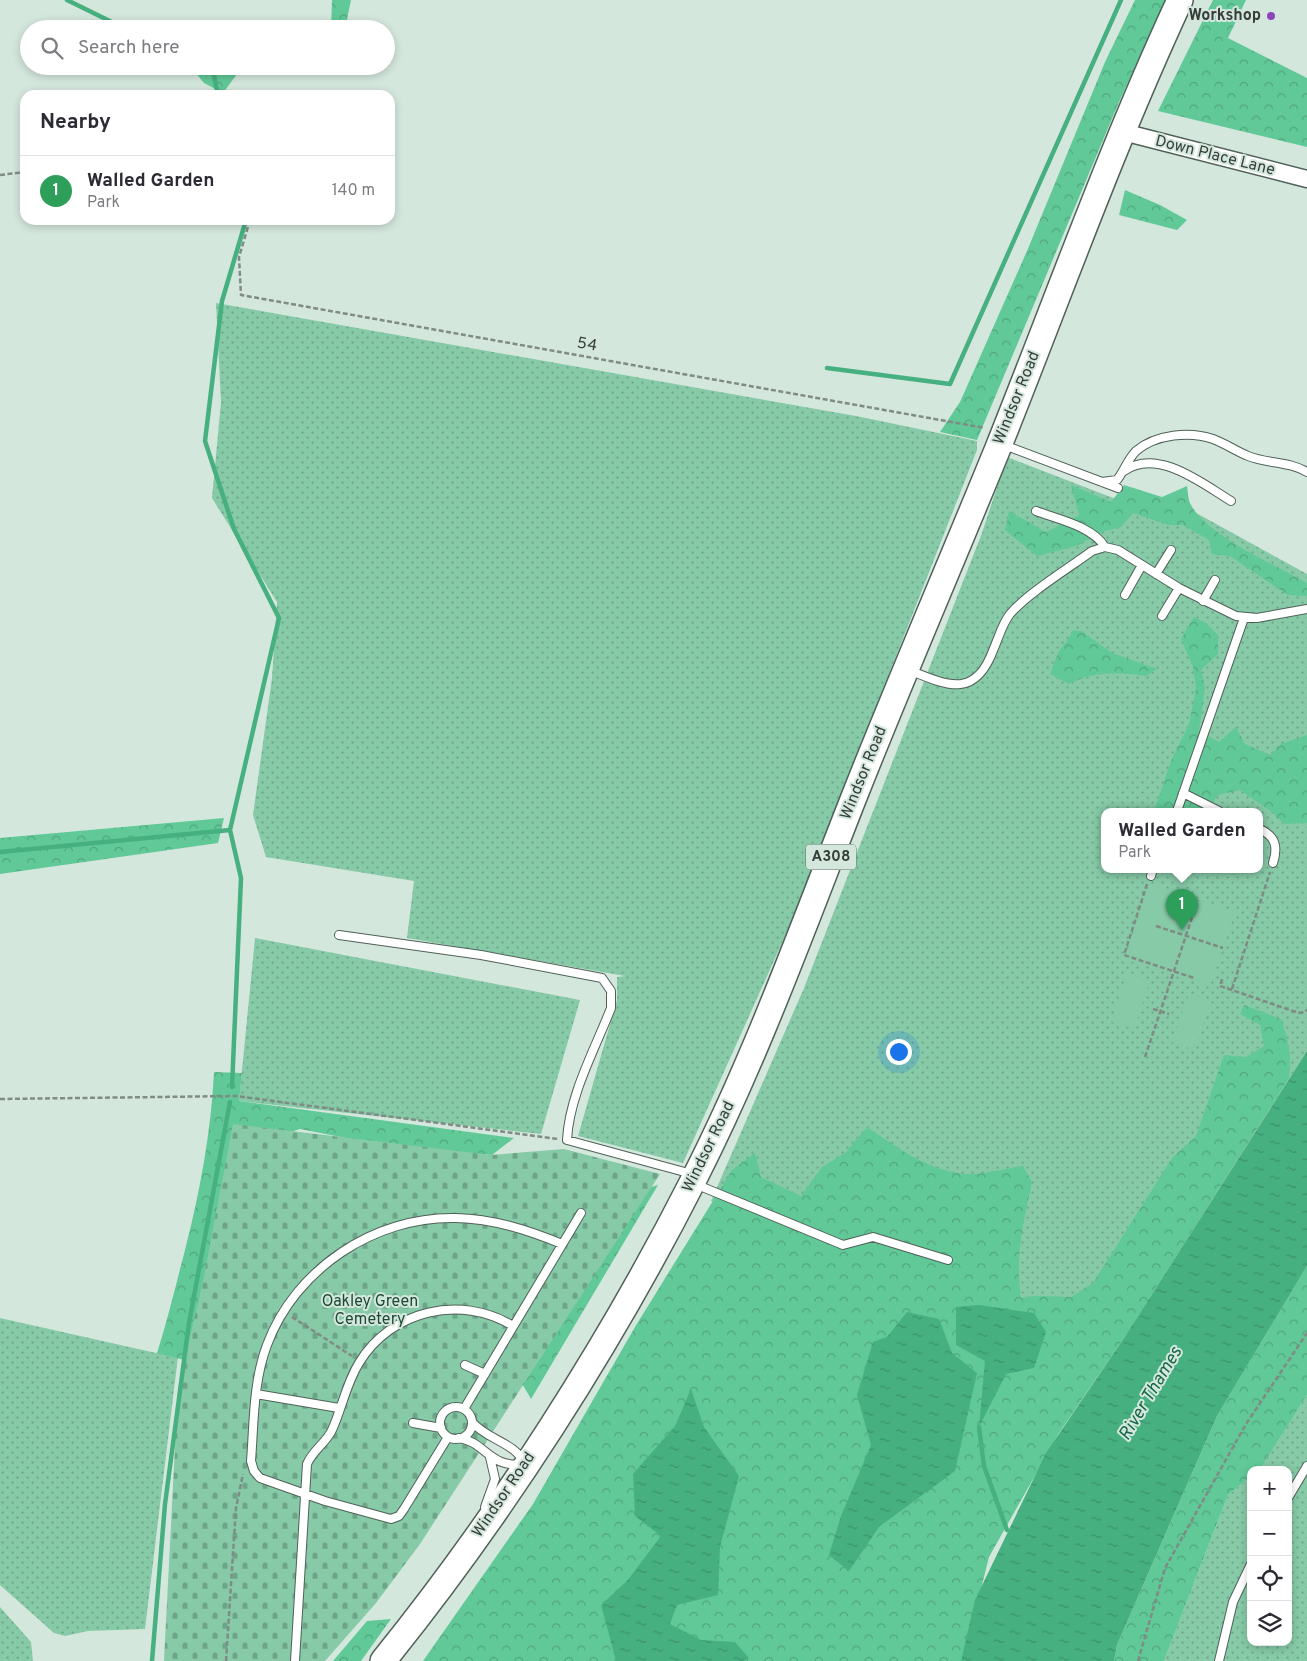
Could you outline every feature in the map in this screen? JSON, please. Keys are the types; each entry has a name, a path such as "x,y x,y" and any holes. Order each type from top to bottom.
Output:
{"main road":[{"name":"Windsor Road","path":"383,1661 472,1542 525,1464 637,1283 694,1179 764,1024 905,669 1002,437 1123,132 1180,0"}],"street":[{"name":"Down Place Lane","path":"1123,132 1307,179"}],"lane":[{"path":"1102,482 1113,482 1136,452 1147,444 1162,438 1192,435 1214,440 1248,456 1289,464 1307,472"},
{"path":"1002,437 1118,488"},
{"path":"1122,472 1132,466 1145,464 1171,468 1231,501"},
{"path":"1036,511 1085,531 1100,540 1105,547"},
{"path":"905,669 952,685 964,685 975,680 989,662 1004,624 1014,610 1092,551 1105,547 1118,550 1179,588 1228,614 1244,618 1271,616 1307,609"},
{"path":"1156,574 1171,550"},
{"path":"1125,595 1142,565"},
{"path":"1202,601 1215,580"},
{"path":"1162,616 1179,588"},
{"path":"1178,808 1244,618"},
{"path":"1183,793 1213,808"},
{"path":"1263,831 1275,841 1276,849 1272,864"},
{"path":"339,935 481,955 602,978 612,991 611,1008 572,1103 567,1140 694,1179 843,1245 873,1237 948,1260"},
{"path":"464,1409 581,1213"},
{"path":"448,1437 404,1510 395,1518 386,1519 265,1480 254,1471 251,1461 256,1394 263,1356 284,1311 311,1277 336,1256 376,1233 409,1223 444,1218 479,1220 518,1228 562,1244"},
{"path":"296,1661 307,1464 332,1430 339,1408 360,1361 374,1343 389,1330 416,1316 436,1311 457,1309 476,1311 493,1316 513,1326"},
{"path":"465,1365 485,1374"},
{"path":"256,1394 339,1408"},
{"path":"455,1407 464,1409 471,1417 472,1422 486,1435 513,1448 525,1464 505,1464 468,1441 448,1437 441,1428 440,1419 445,1411 455,1407"},
{"path":"459,1438 468,1432 472,1422"},
{"path":"414,1423 441,1428"},
{"path":"472,1542 495,1479 490,1456"},
{"path":"1292,1491 1307,1466"},
{"path":"1219,1661 1233,1602 1247,1572"}],"path":[{"path":"0,175 20,173"},
{"name":"54","path":"248,225 239,256 241,295 1002,437"},
{"path":"1232,989 1272,864"},
{"path":"1152,873 1124,955 1194,978"},
{"path":"1145,1057 1198,900"},
{"path":"1156,926 1223,948"},
{"path":"1222,979 1220,986 1293,1011 1301,1013 1307,1010"},
{"path":"1153,1008 1169,1014"},
{"path":"0,1098 236,1096 567,1140"},
{"path":"284,1311 360,1361"},
{"path":"1138,1661 1165,1568 1246,1424 1307,1332"},
{"path":"226,1661 236,1508 244,1470"}],"green space":[{"path":"332,0 351,0 347,20 331,20"},
{"path":"1135,0 1166,0 1119,102 977,440 940,432 960,402 1027,251 1105,62"},
{"path":"1213,0 1246,0 1228,38 1307,78 1307,147 1158,111"},
{"path":"197,75 236,75 225,90 217,90 204,83"},
{"path":"1125,190 1160,205 1187,220 1177,230 1119,215"},
{"path":"216,303 856,416 977,441 977,450 794,916 683,1163 578,1136 617,1000 617,977 625,976 407,938 414,881 266,857 253,815 272,678 277,602 212,498 221,402"},
{"path":"1007,457 1121,501 1198,514 1307,574 1307,1051 1126,1335 711,1201 804,988 982,533"},
{"path":"1071,485 1111,502 1124,485 1162,497 1187,486 1190,503 1200,517 1212,528 1243,549 1307,583 1307,596 1288,595 1230,556 1212,554 1209,540 1183,525 1169,525 1133,513 1121,527 1105,531 1076,546 1037,556 1005,530 1009,511 1046,532 1079,515"},
{"path":"1194,617 1206,623 1218,635 1218,654 1201,670 1205,688 1199,731 1219,742 1236,727 1245,744 1270,755 1281,744 1307,735 1307,823 1284,824 1273,813 1240,790 1218,795 1209,808 1155,808 1171,761 1189,724 1196,688 1193,667 1181,639"},
{"path":"1074,630 1083,632 1112,653 1157,669 1146,676 1126,674 1097,675 1069,684 1050,674 1058,653"},
{"path":"224,818 218,843 0,874 0,838"},
{"path":"1149,884 1235,912 1210,987 1125,959"},
{"path":"255,938 580,1000 541,1134 239,1101"},
{"path":"1127,973 1150,981 1134,1029 1112,1022"},
{"path":"1189,994 1211,1001 1194,1050 1172,1042"},
{"path":"1244,1005 1281,1019 1289,1048 1289,1078 1126,1335 1059,1433 989,1557 963,1661 423,1661 533,1504 635,1327 732,1170 755,1153 761,1177 801,1196 822,1167 845,1153 867,1127 914,1157 952,1172 980,1173 1023,1166 1032,1182 1019,1254 1021,1298 1035,1296 1071,1297 1093,1283 1172,1158 1196,1136 1224,1055 1246,1057 1264,1046 1260,1025 1240,1014"},
{"path":"214,1072 242,1073 239,1101 514,1138 492,1155 386,1146 300,1129 269,1139 208,1366 157,1353 185,1250 200,1184 210,1117"},
{"name":"Oakley Green Cemetery","path":"233,1124 491,1155 564,1149 660,1174 420,1544 376,1603 325,1661 164,1661 178,1389 203,1281"},
{"path":"658,1185 531,1399 510,1363 624,1195"},
{"path":"1307,1266 1307,1395 1262,1466 1247,1466 1247,1479 1228,1495 1164,1661 1114,1661 1117,1645 1217,1416"},
{"path":"0,1318 156,1353 179,1348 145,1629 88,1631 65,1636 54,1633 0,1585"},
{"path":"1307,1395 1307,1661 1164,1661 1228,1495 1247,1479 1247,1646 1292,1646 1292,1466 1261,1466"},
{"path":"0,1607 31,1642 33,1661 0,1661"},
{"path":"391,1619 361,1661 333,1661 367,1621"}],"water":[{"name":"River Thames","path":"1307,1051 1307,1266 1217,1416 1117,1645 1114,1661 961,1661 975,1600 1046,1453 1126,1335"},
{"path":"979,1305 1034,1313 1046,1332 1034,1368 1006,1374 979,1427 985,1361 956,1345 956,1307"},
{"path":"907,1312 939,1319 952,1353 977,1373 955,1471 879,1527 849,1571 829,1555 841,1516 871,1445 857,1395 873,1342 887,1337"},
{"path":"691,1389 704,1427 739,1476 720,1547 718,1595 677,1605 670,1624 701,1640 735,1642 749,1658 744,1661 616,1661 601,1605 627,1581 661,1536 635,1516 633,1474 675,1426"}],"waterway":[{"path":"67,0 108,20"},
{"path":"827,368 950,384 1121,0"},
{"path":"214,75 217,90"},
{"path":"230,830 279,618 234,529 205,441 222,301 245,225"},
{"path":"0,852 230,830 241,878 232,1087"},
{"path":"152,1661 165,1504 189,1323 230,1102"},
{"path":"979,1427 984,1466 1007,1530"}],"place":[{"name":"Workshop","path":"1271,16"},
{"name":"Walled Garden","path":"1182,930"}]}
